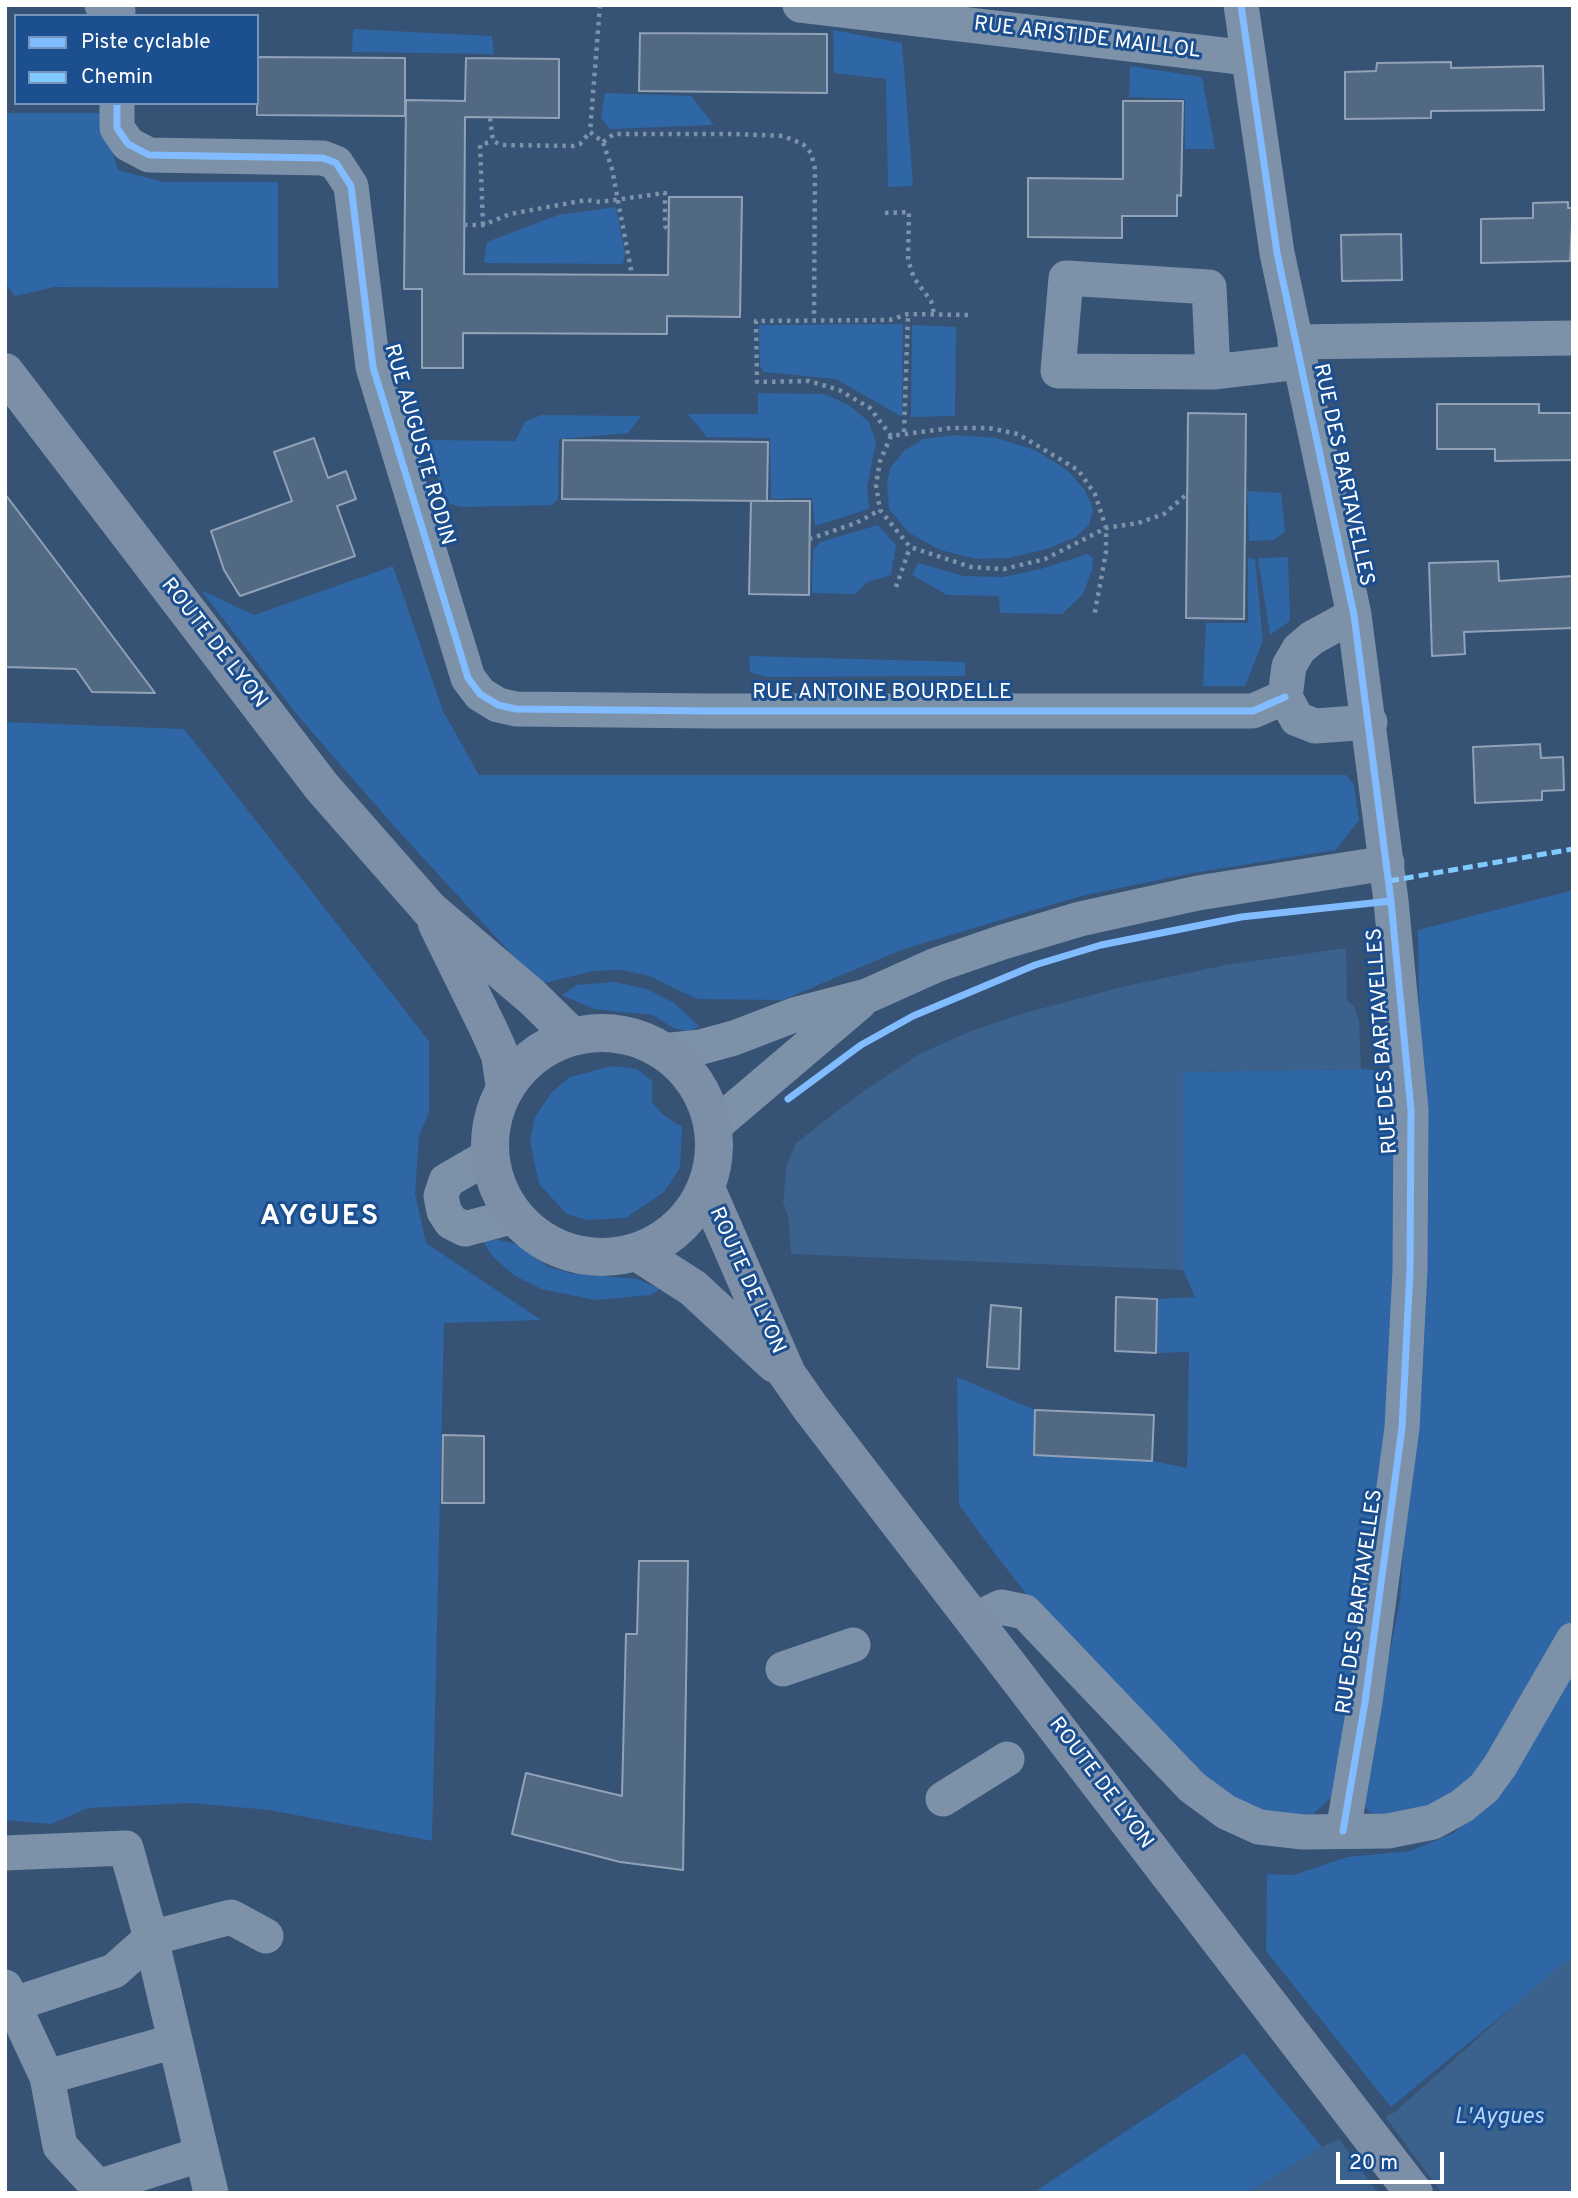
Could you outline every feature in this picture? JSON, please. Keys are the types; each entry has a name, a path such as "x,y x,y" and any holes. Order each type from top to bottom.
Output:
{"main road":[{"name":"ROUTE DE LYON","path":"5,372 322,787 430,910 532,996 572,1036"},
{"name":"ROUTE DE LYON","path":"430,910 500,1055 505,1088"},
{"path":"604,1032 634,1037 662,1051 686,1071 704,1097 713,1127 714,1158 706,1188 685,1220 655,1244 637,1252 604,1257 570,1253 539,1239 514,1216 497,1188 489,1156 491,1121 505,1088 534,1055 572,1036 604,1032"},
{"name":"ROUTE DE LYON","path":"706,1188 788,1374"},
{"name":"ROUTE DE LYON","path":"637,1252 693,1288 788,1374 1414,2193"}],"street":[{"name":"RUE ARISTIDE MAILLOL","path":"800,5 1248,58"},
{"name":"RUE DES BARTAVELLES","path":"1241,5 1277,253 1354,615 1387,863 1411,1110 1410,1270 1402,1428 1365,1702 1343,1831"},
{"name":"RUE AUGUSTE RODIN","path":"117,105 117,128 128,144 149,155 323,158 337,163 351,187 373,367 468,678 480,694"},
{"path":"1213,372 1209,287 1066,278 1058,372 1213,372 1297,352 1573,338"},
{"path":"1354,615 1312,638 1299,649 1289,666 1285,697 1297,719 1315,726 1370,722"},
{"name":"RUE ANTOINE BOURDELLE","path":"480,694 498,705 516,709 712,711 1253,711 1285,697"},
{"path":"662,1051 701,1047 734,1038 794,1015 867,996 936,965 1080,919 1198,893 1369,869 1387,863"},
{"path":"713,1127 867,996"},
{"path":"489,1156 446,1181 441,1196 444,1211 450,1222 465,1229 514,1216"},
{"path":"974,1620 1001,1607 1026,1612 1192,1787 1226,1812 1259,1828 1303,1832 1388,1831 1433,1822 1470,1800 1484,1788 1500,1766 1573,1640"},
{"path":"783,1669 853,1645"},
{"path":"943,1799 1007,1759"},
{"path":"5,1853 126,1849 151,1938 211,2193"},
{"path":"202,2154 99,2190 60,2146 47,2077 10,1995 114,1970 151,1938 231,1917 266,1936"},
{"path":"47,2077 175,2040"}],"path":[{"path":"483,225 480,145 493,141 501,145 574,146 580,144 590,132 600,5"},
{"path":"490,118 493,141"},
{"path":"590,132 603,142 619,198 632,275"},
{"path":"603,142 614,134 736,134 783,136 803,144 811,153 815,169 814,319"},
{"path":"464,225 483,225 510,214 665,192 665,226 668,230"},
{"path":"885,213 909,212 908,260 914,278 931,301 934,314"},
{"path":"905,432 908,314"},
{"path":"891,436 870,408 839,390 809,381 757,382 756,321 890,320 908,314 968,315"},
{"path":"891,436 905,432 989,428 1018,434 1078,470 1096,494 1106,528 1106,552 1094,617"},
{"path":"891,436 880,461 876,485 880,510 910,547 971,567 1004,569 1045,559 1106,528 1138,523 1164,514 1187,494"},
{"path":"809,539 856,523 880,510"},
{"path":"896,587 910,547"}],"shaded area":[{"path":"353,29 492,36 494,54 352,52"},
{"path":"833,30 902,43 913,186 888,187 886,79 834,73"},
{"path":"1130,66 1202,77 1215,149 1185,149 1185,99 1129,97"},
{"path":"605,93 691,96 714,125 610,129 601,118"},
{"path":"5,113 101,113 118,170 163,182 278,182 278,288 55,287 15,296 5,283"},
{"path":"616,207 625,254 623,264 484,263 487,242 558,215"},
{"path":"903,324 902,417 836,379 764,372 760,366 759,325"},
{"path":"912,325 956,327 955,416 911,417"},
{"path":"758,393 825,394 850,406 869,422 876,443 867,486 869,509 815,526 812,498 771,499 770,438 707,437 688,414 758,414"},
{"path":"541,415 641,416 628,433 559,439 558,499 552,505 462,507 449,504 424,447 427,440 515,441 525,422"},
{"path":"955,435 996,438 1035,450 1067,470 1085,490 1093,509 1089,525 1076,537 1047,549 1008,558 977,559 940,550 908,532 889,509 887,485 890,468 904,451 923,439"},
{"path":"1247,491 1281,493 1285,532 1274,540 1249,541"},
{"path":"878,525 896,545 891,575 867,582 856,594 812,593 813,550 820,542"},
{"path":"1087,554 1093,558 1092,570 1083,594 1062,614 1000,613 999,596 947,595 912,575 918,563 964,576 1002,577 1041,569"},
{"path":"1288,557 1290,621 1270,635 1258,558"},
{"path":"1248,558 1255,559 1263,641 1245,686 1203,686 1206,623 1248,623"},
{"path":"393,566 443,711 479,775 1346,775 1354,785 1359,820 1336,850 1193,873 1081,896 901,950 783,1000 697,999 649,976 622,970 593,971 545,983 536,981 393,825 299,717 201,590 254,615"},
{"path":"749,656 965,662 965,676 767,677 750,672"},
{"path":"5,722 184,729 429,1041 429,1113 419,1136 415,1193 426,1243 541,1320 444,1323 432,1841 269,1810 191,1803 88,1808 51,1824 5,1820"},
{"path":"1573,890 1573,1620 1538,1684 1481,1772 1451,1799 1384,1818 1368,1811 1361,1799 1400,1600 1414,1395 1422,1241 1418,930"},
{"path":"614,982 647,989 674,1003 699,1026 690,1032 673,1028 653,1015 594,1009 562,995 577,985"},
{"path":"612,1066 637,1069 652,1081 652,1102 662,1114 682,1127 680,1168 664,1192 626,1218 587,1220 567,1214 539,1184 530,1142 535,1117 552,1092 570,1077"},
{"path":"1361,1069 1396,1072 1403,1272 1388,1432 1334,1795 1311,1816 1292,1825 1220,1800 1058,1635 996,1555 959,1505 957,1377 1035,1410 1034,1455 1152,1461 1187,1468 1189,1352 1156,1353 1157,1299 1195,1297 1183,1270 1183,1072"},
{"path":"495,1239 516,1244 549,1267 570,1273 637,1279 660,1289 651,1295 595,1300 541,1289 515,1276 492,1256 482,1240"},
{"path":"1573,1672 1573,1957 1391,2107 1266,1951 1267,1874 1294,1875 1347,1857 1410,1851 1454,1833 1494,1789"},
{"path":"1244,2053 1322,2147 1247,2193 1033,2193"}],"water":[{"path":"1346,948 1347,1000 1354,1006 1359,1020 1361,1069 1183,1072 1183,1270 791,1254 788,1216 783,1202 787,1163 796,1143 858,1095 921,1053 974,1030 1024,1013 1126,986 1225,965"},
{"name":"L'Aygues","path":"1573,1957 1573,2193 1247,2193 1322,2147 1395,2112 1554,1970"}],"pier":[{"path":"1383,2114 1442,2193 1378,2193 1337,2136"}],"building":[{"path":"640,33 827,34 827,93 639,91"},
{"path":"259,57 405,58 405,116 257,115"},
{"path":"466,58 559,59 559,118 465,117 464,274 668,275 669,197 742,197 740,317 667,316 667,334 463,333 463,368 422,368 422,289 404,289 406,100 465,101"},
{"path":"1451,62 1451,68 1543,66 1544,110 1431,111 1431,118 1345,119 1345,72 1376,71 1377,63"},
{"path":"1123,101 1183,101 1181,196 1177,195 1177,216 1122,216 1122,238 1028,237 1028,178 1123,179"},
{"path":"1568,202 1568,208 1573,208 1570,261 1481,263 1481,219 1533,218 1533,203"},
{"path":"1401,234 1402,280 1342,281 1341,235"},
{"path":"1437,404 1539,404 1539,413 1573,413 1573,460 1495,461 1495,449 1437,449"},
{"path":"1188,413 1246,414 1244,619 1186,618"},
{"path":"314,438 328,478 346,471 356,499 337,506 355,556 240,596 224,570 211,531 292,501 274,452"},
{"path":"563,440 768,442 767,501 562,499"},
{"path":"5,494 155,693 92,692 76,669 5,667"},
{"path":"751,501 810,501 809,595 749,594"},
{"path":"1498,561 1499,581 1573,576 1573,628 1464,632 1465,654 1432,656 1429,563"},
{"path":"1540,744 1541,758 1563,757 1564,790 1542,791 1542,800 1475,803 1473,747"},
{"path":"1116,1297 1157,1299 1156,1353 1115,1351"},
{"path":"991,1305 1021,1308 1019,1369 987,1367"},
{"path":"1035,1410 1154,1415 1152,1461 1034,1455"},
{"path":"443,1435 484,1436 484,1503 442,1503"},
{"path":"639,1561 688,1561 683,1870 620,1862 512,1834 526,1773 622,1796 626,1634 637,1634"}],"marked path":[{"path":"1389,881 1573,849"}],"cycle path":[{"path":"1241,5 1277,253 1354,615 1391,901 1411,1110 1410,1270 1402,1428 1365,1702 1343,1831"},
{"path":"117,105 117,128 128,144 149,155 323,158 336,163 351,186 373,367 468,678 480,694 498,705 516,709 712,711 1253,711 1285,697"},
{"path":"788,1099 861,1045 913,1016 1035,965 1101,945 1241,917 1391,901"}],"district":[{"name":"AYGUES","path":"320,1218"}]}
